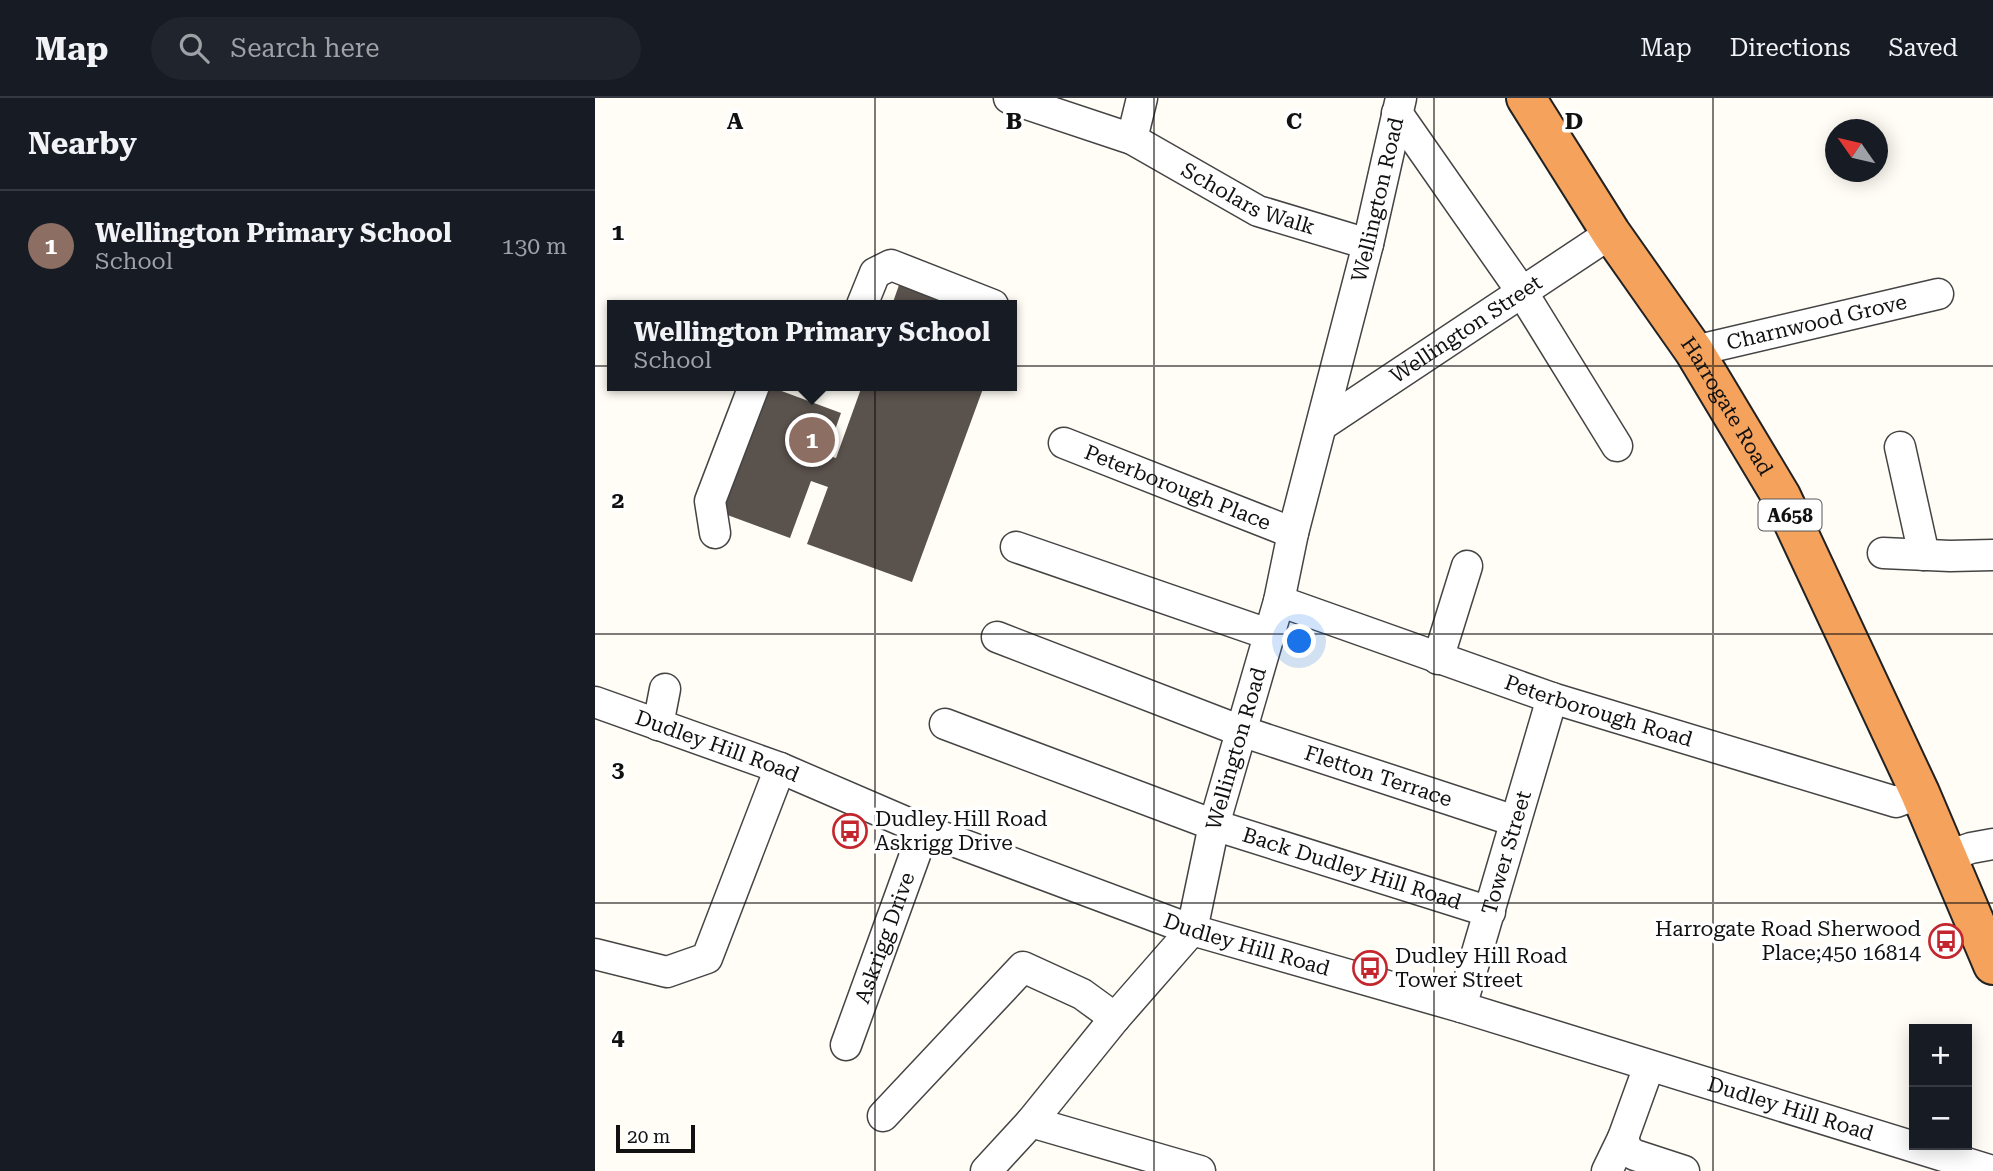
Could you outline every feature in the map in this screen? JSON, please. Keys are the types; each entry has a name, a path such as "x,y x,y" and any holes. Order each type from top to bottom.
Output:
{"highway":[{"name":"Harrogate Road","path":"1527,98 1611,233 1695,351 1781,496 1920,793 1993,965"}],"street":[{"name":"Scholars Walk","path":"1009,98 1132,139 1258,211 1369,244"},
{"path":"1132,139 1142,98"},
{"path":"1399,105 1522,292 1617,446"},
{"name":"Wellington Road","path":"986,1171 1031,1122 1115,1018 1192,930 1214,825 1279,601 1293,533 1369,244 1399,105"},
{"name":"Wellington Street","path":"1322,425 1611,233"},
{"path":"864,300 875,273 891,265 980,300"},
{"name":"Charnwood Grove","path":"1695,351 1938,295"},
{"path":"715,533 710,501 752,391"},
{"name":"Peterborough Place","path":"1064,443 1293,533"},
{"path":"1900,447 1924,555"},
{"path":"1016,547 1268,634"},
{"path":"1884,553 1993,555"},
{"path":"1438,659 1467,566"},
{"name":"Peterborough Road","path":"1279,601 1552,698 1896,802 1920,793"},
{"name":"Fletton Terrace","path":"997,638 1241,731 1515,821"},
{"path":"658,725 665,689"},
{"name":"Tower Street","path":"1461,1007 1552,698"},
{"name":"Dudley Hill Road","path":"595,702 781,768 924,830 1192,930 1461,1007 1649,1066 1937,1163 1992,1171"},
{"name":"Back Dudley Hill Road","path":"945,724 1214,825 1490,912"},
{"path":"595,954 667,972 706,958 781,768"},
{"name":"Askrigg Drive","path":"846,1045 924,830"},
{"path":"1948,856 1993,844"},
{"path":"883,1116 1023,967 1082,994 1115,1018"},
{"path":"1607,1171 1623,1138 1649,1066"},
{"path":"1031,1122 1200,1171"},
{"path":"1623,1138 1627,1150 1635,1155 1684,1171"}],"building":[{"path":"899,285 940,300 894,300"},
{"path":"766,391 782,391 841,413 826,455 836,458 860,391 982,391 912,582 807,544 828,487 811,481 790,538 722,513"}],"place":[{"name":"Wellington Primary School","path":"812,440"},
{"name":"Dudley Hill Road Askrigg Drive","path":"850,831"},
{"name":"Harrogate Road Sherwood Place;450 16814","path":"1946,941"},
{"name":"Dudley Hill Road Tower Street","path":"1370,968"}]}
